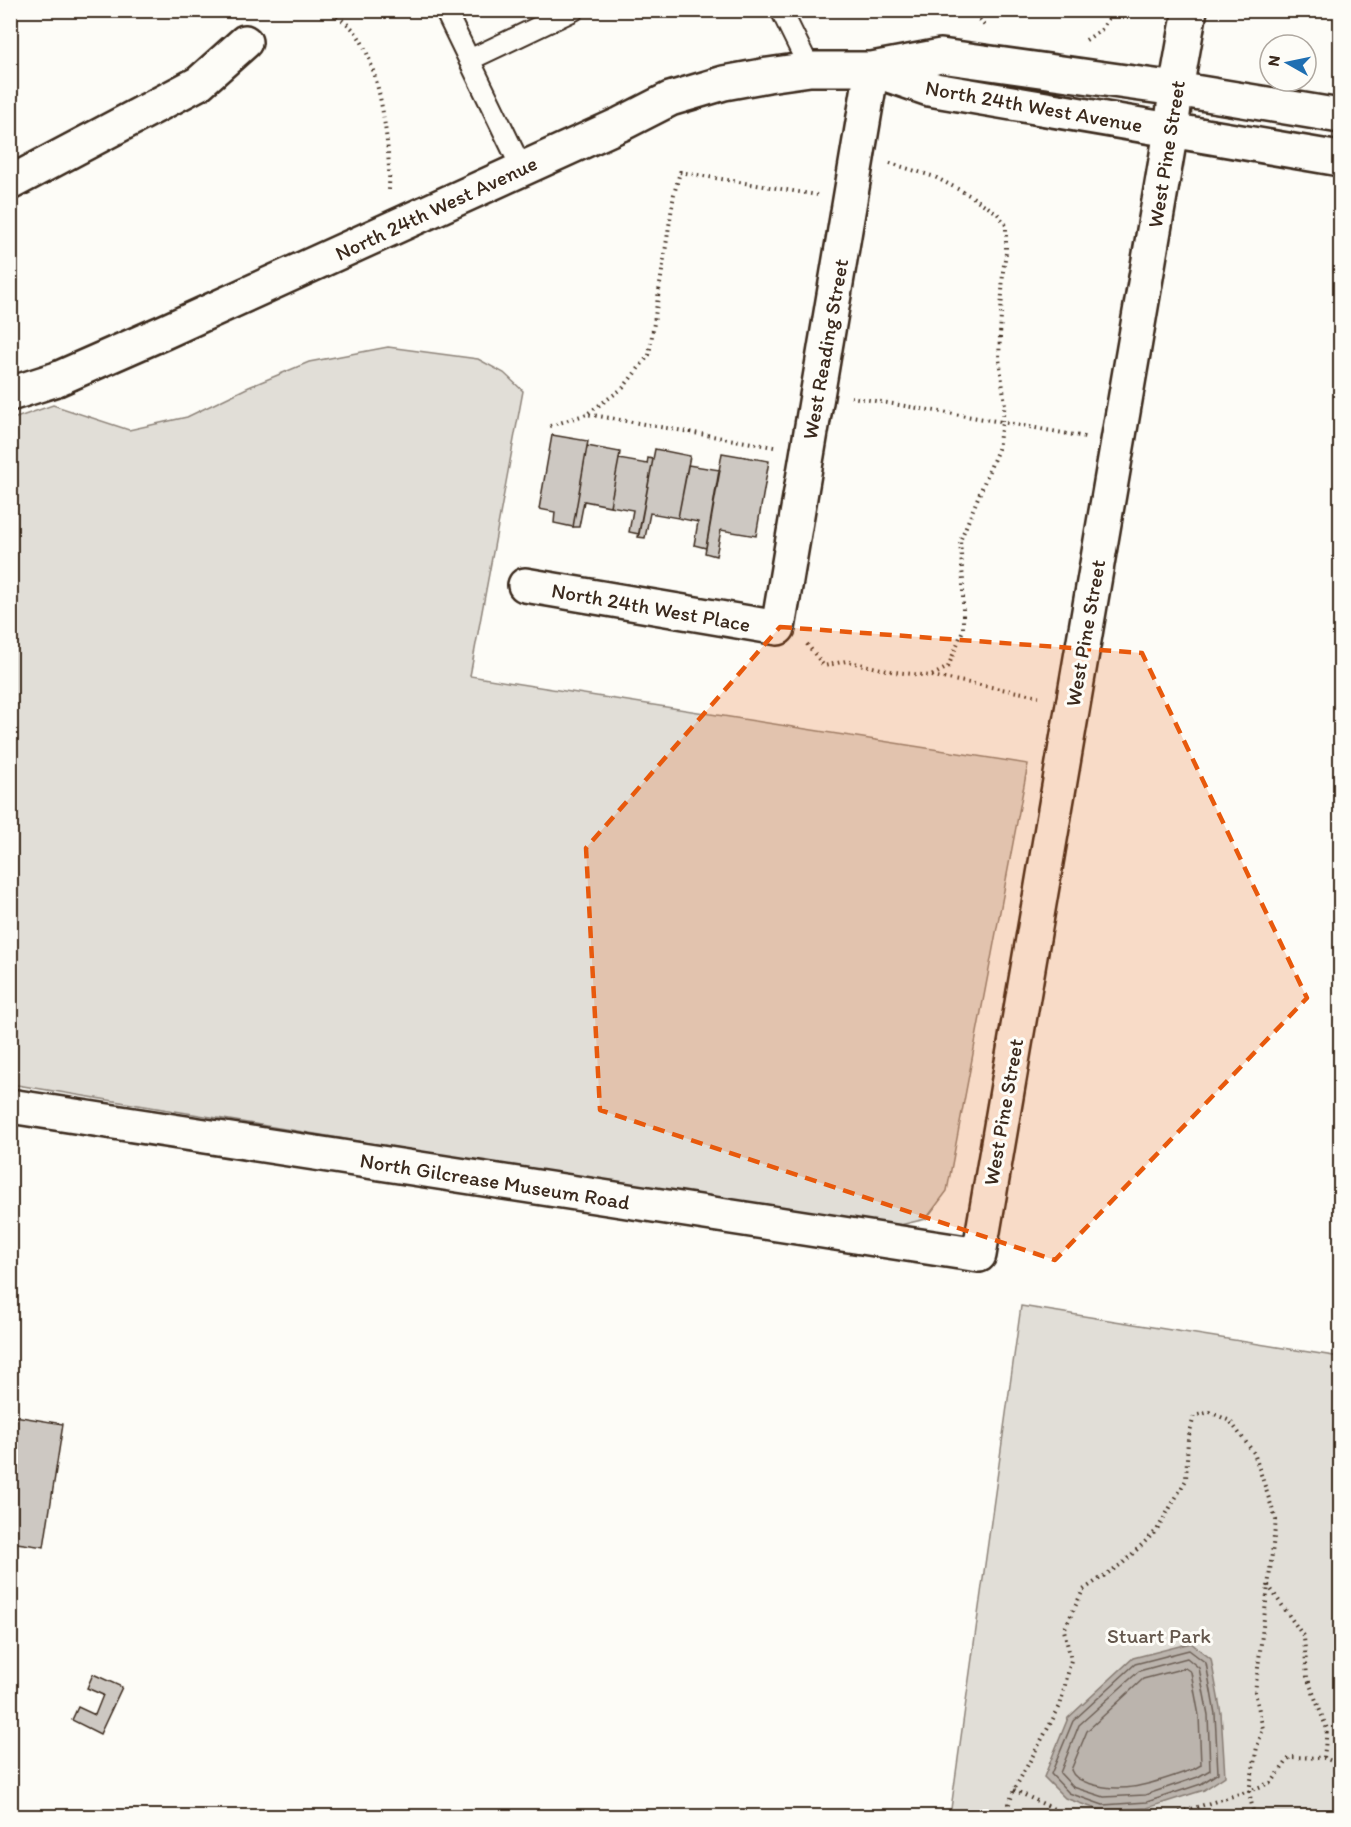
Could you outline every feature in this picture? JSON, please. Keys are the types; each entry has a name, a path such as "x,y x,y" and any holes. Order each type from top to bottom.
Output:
{"street":[{"name":"West Pine Street","path":"979,1255 1190,10"},
{"path":"10,183 198,82 245,42"},
{"name":"North 24th West Avenue","path":"10,394 57,379 89,365 522,169 670,99 724,83 810,69 872,69 941,56 1176,89 1341,116"},
{"name":"North 24th West Avenue","path":"872,69 929,89 1341,159"},
{"name":"West Reading Street","path":"778,628 872,69"},
{"name":"North 24th West Place","path":"525,585 778,628"},
{"name":"North Gilcrease Museum Road","path":"10,1106 979,1255"}],"lane":[{"path":"445,10 522,169"},
{"path":"469,60 574,10"},
{"path":"782,10 810,69"}],"path":[{"path":"327,10 356,32 370,62 381,99 390,171 388,203 395,227"},
{"path":"856,159 882,161 936,177 997,213 1006,225 999,358 1005,405 998,449 960,541 963,630 948,667 931,676"},
{"path":"550,426 587,414 623,388 649,355 674,194 680,172 850,201"},
{"path":"818,392 1117,442"},
{"path":"587,414 807,453"},
{"path":"778,628 809,645 824,666 846,661 894,672 931,676 1073,702"},
{"path":"1012,1816 1009,1804 1014,1790 1060,1706 1071,1660 1064,1630 1083,1590 1123,1563 1157,1530 1186,1480 1188,1439 1194,1416 1210,1413 1230,1421 1254,1453 1276,1520 1255,1692 1263,1729 1257,1747 1249,1791 1254,1816"},
{"path":"1268,1587 1268,1585 1304,1637 1307,1677 1327,1729 1324,1758"},
{"path":"1168,1816 1272,1782 1290,1757 1324,1758 1341,1764"},
{"path":"1014,1790 1069,1816"}],"highlighted area":[{"path":"780,627 1142,653 1307,998 1055,1260 600,1110 586,848"}],"green space":[{"path":"388,347 478,359 504,373 523,391 470,676 1028,764 947,1191 926,1219 887,1228 11,1084 10,420 53,405 129,430 187,417 249,387 309,362"},
{"name":"Stuart Park","path":"1021,1306 1340,1357 1340,1816 950,1816"}],"water":[{"path":"1191,1643 1211,1659 1221,1713 1225,1776 1204,1790 1147,1808 1102,1811 1065,1798 1044,1777 1068,1718 1133,1658"}],"building":[{"path":"552,435 588,441 573,527 554,523 555,512 539,509"},
{"path":"587,446 620,452 619,459 610,506 584,501 579,527 573,527"},
{"path":"655,449 690,456 678,518 650,513 645,538 638,537"},
{"path":"722,453 769,461 756,536 721,530 716,556 705,553"},
{"path":"648,458 653,459 639,534 629,532 633,510 610,506 619,459 647,464"},
{"path":"688,465 720,470 706,548 694,545 698,522 678,518"},
{"path":"15,1416 63,1424 44,1547 10,1542 10,1424 13,1425"},
{"path":"93,1674 122,1687 100,1734 72,1720 78,1707 95,1715 103,1695 87,1688"}]}
